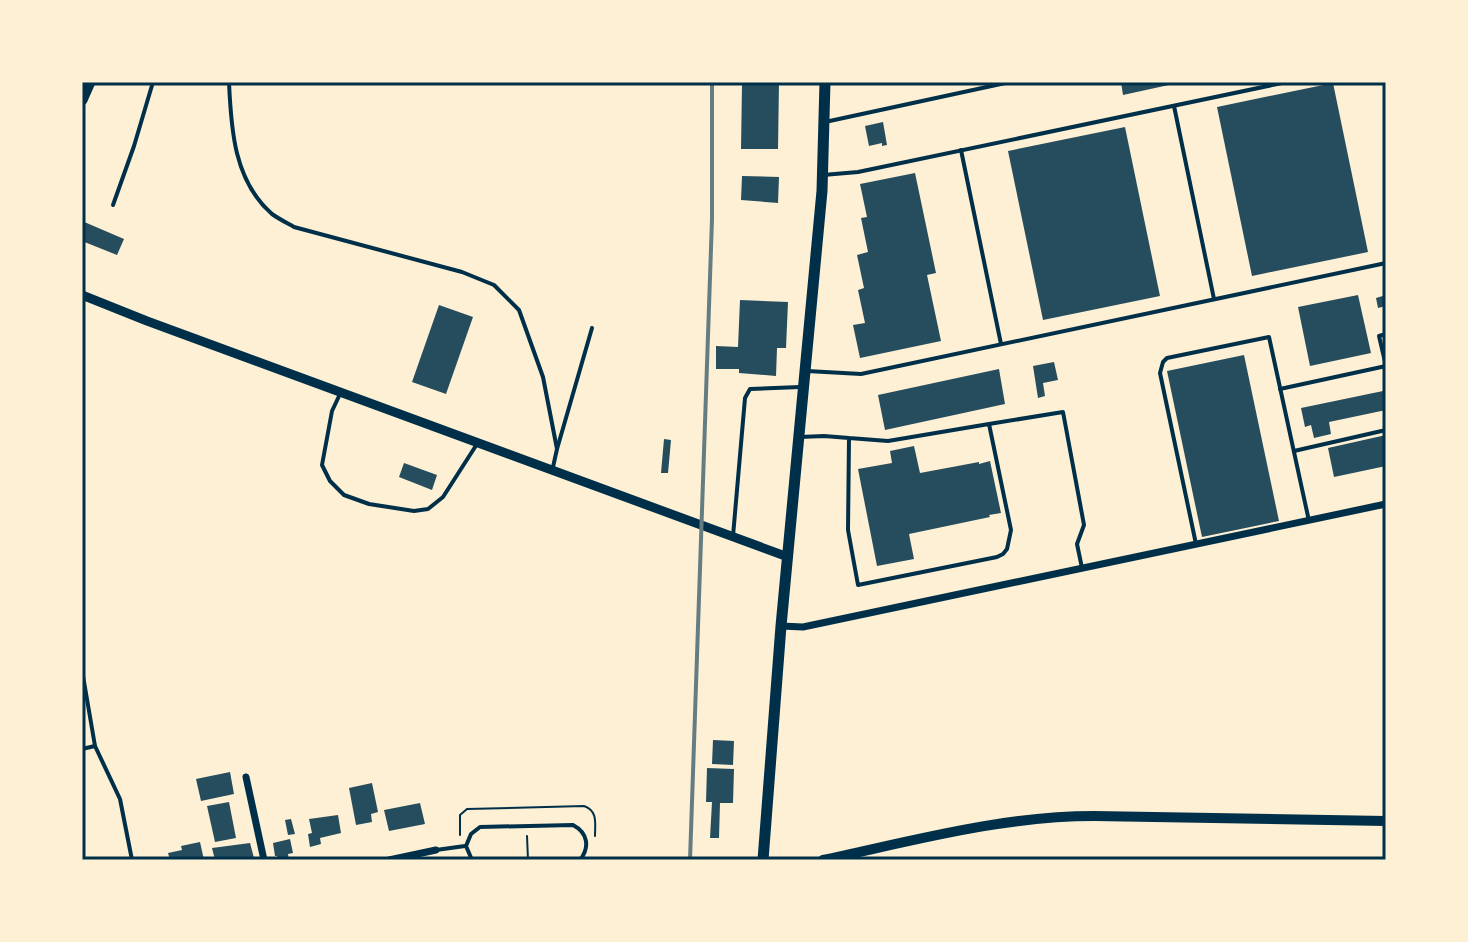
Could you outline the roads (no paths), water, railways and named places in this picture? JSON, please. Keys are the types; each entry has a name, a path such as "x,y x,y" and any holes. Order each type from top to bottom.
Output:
{"main road":[{"path":"82,100 90,82"},
{"path":"763,860 781,626 823,175 825,82"},
{"path":"823,860 996,824 1046,817 1386,821"}],"street":[{"path":"82,295 788,557"},
{"path":"781,626 803,627 1386,504"},
{"path":"246,777 264,860"},
{"path":"389,860 436,850"}],"lane":[{"path":"113,205 153,82"},
{"path":"229,82 231,128 241,170 257,198 274,215 294,227 473,276 494,285 519,310 543,377 557,449"},
{"path":"825,122 1010,82"},
{"path":"823,175 858,172 1287,82"},
{"path":"1174,106 1214,299"},
{"path":"961,150 1001,344"},
{"path":"804,371 861,374 1386,263"},
{"path":"553,470 592,328"},
{"path":"1280,389 1386,366 1379,336 1386,334"},
{"path":"1196,544 1160,373 1163,362 1167,358 1269,337 1309,521"},
{"path":"733,536 745,398 750,389 803,387"},
{"path":"341,392 332,411 322,465 330,481 344,495 369,504 414,511 428,509 443,497 478,443"},
{"path":"798,437 888,441 1063,412 1084,525 1077,544 1082,568"},
{"path":"849,438 848,530 858,585 1003,554 1011,530 989,424"},
{"path":"1294,451 1386,430"},
{"path":"82,670 95,746 120,799 132,860"},
{"path":"82,749 95,746"},
{"path":"472,860 466,846 471,834 480,827 573,825 586,838 586,851 580,860"},
{"path":"436,850 466,846"}],"railway":[{"path":"690,860 712,219 712,82"}]}
